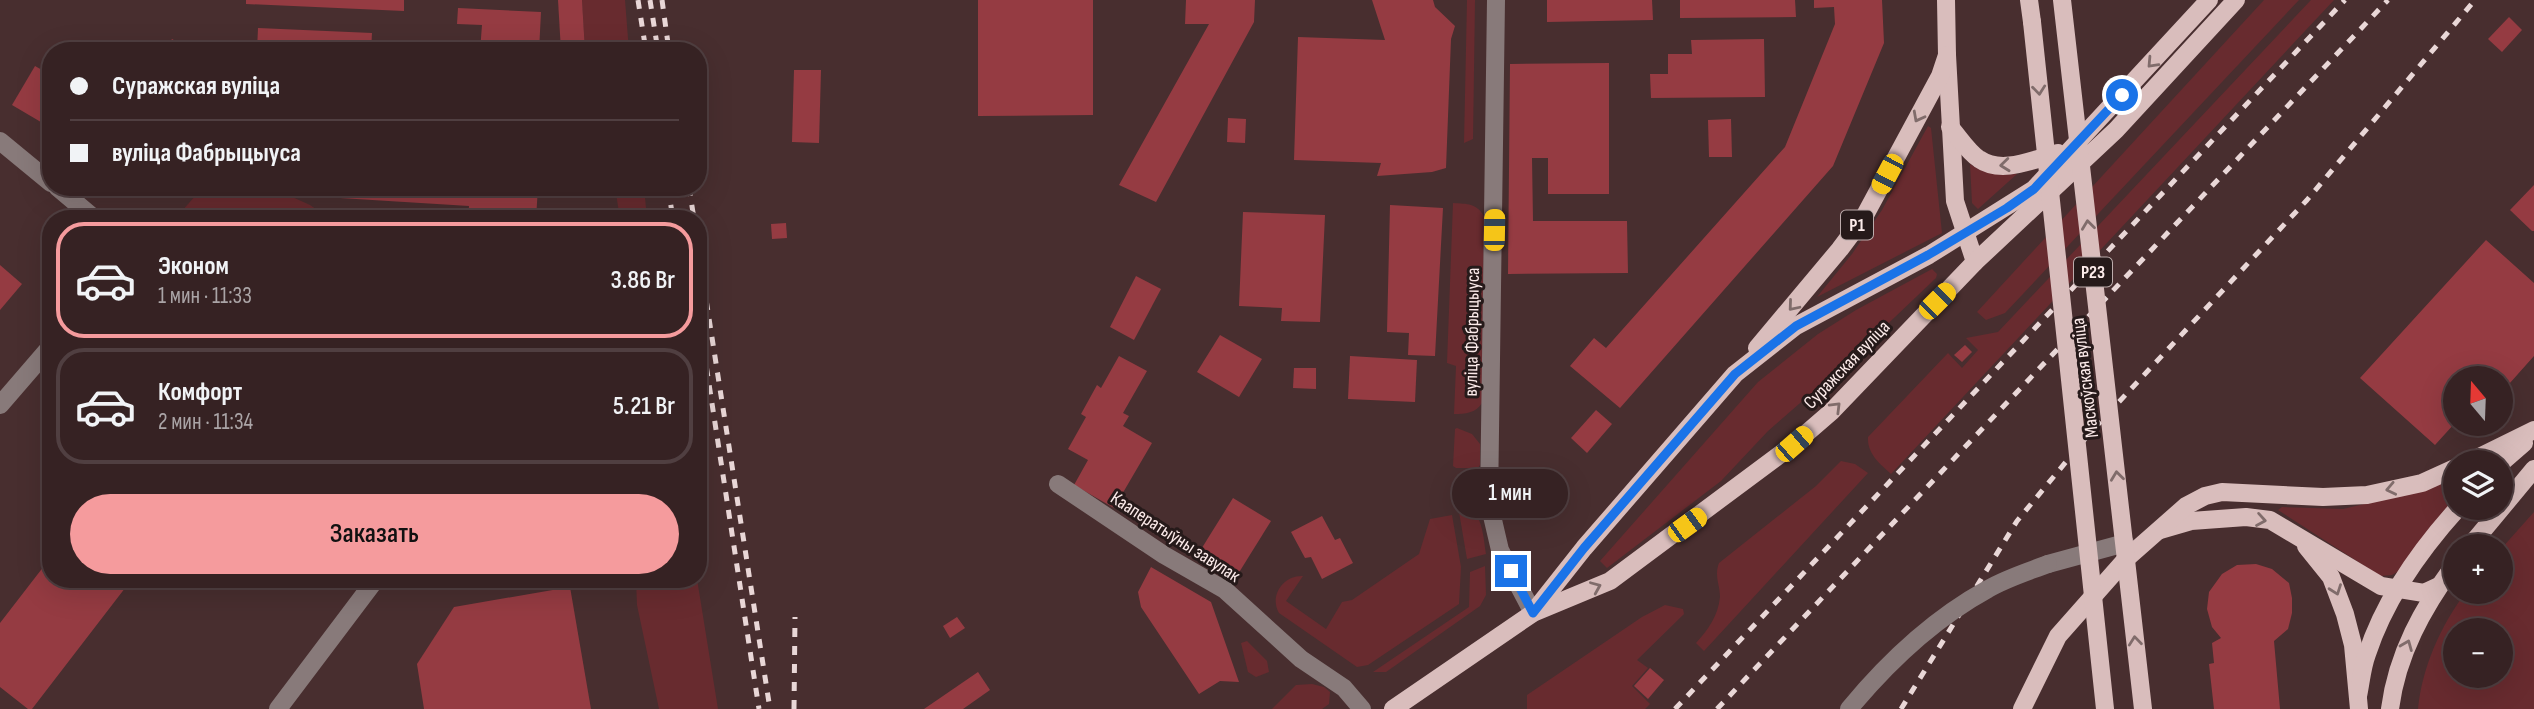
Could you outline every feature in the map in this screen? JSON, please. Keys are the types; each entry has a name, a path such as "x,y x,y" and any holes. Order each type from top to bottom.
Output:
{"main road":[{"name":"Р1","path":"1735,374 1864,217 1940,76 1947,55 1946,0"},
{"name":"Маскоўская вуліца","path":"2029,0 2105,709"},
{"name":"Маскоўская вуліца","path":"2062,0 2143,709"},
{"name":"Суражская вуліца","path":"1533,613 1584,548 1735,374 1796,326 1965,233 2034,189 2209,0"},
{"name":"Суражская вуліца","path":"1393,709 1533,613 1610,581 1794,444 1832,412 1975,262 2116,130 2236,0"},
{"path":"1947,55 1955,201 1975,262"},
{"path":"1950,127 1978,159 1993,166 2009,166 2072,149"},
{"path":"2495,450 2534,432"},
{"path":"2513,452 2534,432"},
{"path":"2480,534 2534,469"},
{"path":"2022,709 2058,636 2127,558 2186,506 2205,496 2222,492 2323,497 2367,495 2421,482 2443,473"},
{"path":"2157,531 2191,521 2245,517 2270,520 2381,586 2424,593 2439,586"},
{"path":"2358,703 2366,655 2397,588 2447,520"},
{"path":"2297,535 2331,577 2353,645 2358,703"},
{"path":"2390,709 2407,643 2443,580"}],"street":[{"name":"вуліца Фабрыцыуса","path":"1496,0 1489,503 1500,550 1533,613"},
{"path":"0,141 42,176"},
{"path":"68,196 84,210"},
{"path":"0,405 42,356"},
{"name":"Кааператыўны завулак","path":"1058,484 1164,555 1226,590 1301,659 1344,688 1362,709"},
{"path":"1849,709 1879,675 1915,642 1986,589 2012,576 2088,552 2124,544"},
{"path":"278,709 369,588"}],"shaded area":[{"path":"582,0 625,0 628,42 584,42"},
{"path":"1467,0 1475,0 1473,139 1464,143"},
{"path":"2264,0 2299,0 2005,313 1986,320 1977,312"},
{"path":"2311,0 2334,0 1891,474 1872,454 1868,437 1948,353 1962,368 1978,350 1966,338 1998,332"},
{"path":"1928,126 1931,128 1942,233 1817,297 1852,254 1882,210"},
{"path":"1970,164 1992,174 2017,174 1978,209 1972,203"},
{"path":"195,196 290,196 317,210 183,210"},
{"path":"616,196 645,196 646,210 619,210"},
{"path":"1453,203 1475,206 1484,216 1482,403 1473,411 1454,414 1456,366 1447,363"},
{"path":"1932,269 1937,274 1936,278 1854,356 1768,431 1721,481 1607,568 1600,561 1758,382 1818,334"},
{"path":"1457,428 1472,434 1480,444 1478,468 1453,466"},
{"path":"1841,461 1855,464 1868,473 1704,651 1696,643 1717,610 1720,597 1717,576 1719,563 1816,486"},
{"path":"2443,482 2443,514 2399,571 2392,575 2380,576 2278,510 2282,507 2343,509 2427,489"},
{"path":"1458,506 1466,507 1477,516 1486,554 1467,559"},
{"path":"2534,512 2534,709 2418,709 2428,662 2443,629 2443,688 2513,688 2513,618 2449,618 2457,605 2513,604 2513,536"},
{"path":"1452,515 1461,567 1459,604 1368,665 1357,667 1279,613 1276,600 1280,588 1289,579 1303,576 1286,601 1326,629 1342,602 1352,600 1419,554 1430,519"},
{"path":"1485,566 1486,595 1480,606 1386,672 1373,672 1469,607 1470,572"},
{"path":"636,588 698,588 718,709 659,709 637,605"},
{"path":"1665,605 1683,609 1684,614 1637,660 1648,668 1632,686 1650,704 1645,709 1527,709 1527,695 1642,617"},
{"path":"1247,641 1267,661 1269,672 1256,677 1248,672 1241,643"},
{"path":"1312,684 1324,687 1330,692 1329,704 1322,709 1272,709 1296,685"}],"building":[{"path":"246,0 404,0 404,11 246,4"},
{"path":"558,0 582,0 584,42 560,42"},
{"path":"978,0 1093,0 1093,115 978,116"},
{"path":"1186,0 1255,0 1254,22 1156,202 1119,185 1209,24 1185,24"},
{"path":"1372,0 1433,0 1435,7 1455,26 1451,39 1446,168 1432,172 1377,176 1381,163 1294,160 1298,37 1385,40"},
{"path":"1547,0 1652,0 1653,20 1547,22"},
{"path":"1680,0 1795,0 1796,17 1680,18"},
{"path":"1814,0 1882,0 1884,43 1833,166 1620,408 1570,366 1594,338 1606,348 1785,147 1835,24 1834,7 1814,8"},
{"path":"458,8 541,12 539,42 481,42 482,25 457,24"},
{"path":"2509,17 2522,30 2502,52 2488,39"},
{"path":"258,28 372,33 372,42 257,42"},
{"path":"1764,39 1765,97 1651,98 1650,74 1668,74 1668,54 1692,54 1691,40"},
{"path":"1609,63 1609,194 1548,194 1548,158 1532,158 1533,221 1627,221 1628,273 1508,274 1510,64"},
{"path":"35,66 42,70 42,123 12,105"},
{"path":"794,70 821,70 819,143 792,142"},
{"path":"1228,118 1246,119 1245,143 1227,142"},
{"path":"1731,119 1732,157 1709,157 1708,120"},
{"path":"2534,185 2534,231 2532,231 2510,210"},
{"path":"537,196 537,210 469,210 469,206 340,198"},
{"path":"1390,205 1443,208 1435,356 1408,355 1409,333 1387,332"},
{"path":"1243,212 1325,215 1320,322 1281,321 1282,308 1239,306"},
{"path":"786,223 787,238 772,239 771,224"},
{"path":"2486,240 2534,283 2534,356 2513,380 2513,366 2443,366 2443,436 2435,445 2360,378"},
{"path":"0,265 22,284 0,310"},
{"path":"1136,276 1161,289 1134,340 1110,327"},
{"path":"1220,335 1262,359 1239,397 1197,372"},
{"path":"1965,345 1972,352 1962,362 1954,355"},
{"path":"1119,356 1147,371 1123,413 1129,416 1123,426 1152,443 1114,508 1074,485 1088,460 1068,449 1086,417 1081,414 1097,385 1101,388"},
{"path":"1350,356 1417,360 1415,402 1348,399"},
{"path":"1294,368 1316,368 1316,389 1293,388"},
{"path":"1596,410 1612,424 1587,453 1571,438"},
{"path":"1233,498 1271,521 1238,574 1200,551"},
{"path":"1322,516 1335,540 1340,538 1353,563 1322,579 1311,557 1305,558 1291,532"},
{"path":"2256,564 2272,569 2289,583 2292,598 2288,629 2274,641 2280,709 2214,709 2209,664 2214,663 2212,643 2221,638 2212,627 2207,609 2209,592 2222,574 2237,565"},
{"path":"1151,567 1211,602 1239,682 1220,681 1199,694 1141,607 1138,592"},
{"path":"42,569 42,588 125,588 32,709 28,709 0,687 0,623"},
{"path":"570,588 591,709 424,709 417,664 454,607"},
{"path":"957,617 965,628 950,638 943,626"},
{"path":"1650,668 1664,680 1648,699 1634,686"},
{"path":"978,672 990,690 963,709 924,709"}],"railway":[{"path":"638,0 645,42"},
{"path":"650,0 657,42"},
{"path":"662,0 668,42"},
{"path":"1675,709 2345,0"},
{"path":"1717,709 2388,0"},
{"path":"1901,709 2017,521 2089,434 2307,200 2475,0"},
{"path":"669,196 672,210"},
{"path":"690,196 693,210"},
{"path":"707,306 770,709"},
{"path":"707,371 759,709"},
{"path":"794,709 795,617"}],"route":[{"path":"1511,571 1533,613 1584,548 1735,374 1796,326 1928,255 2034,189 2122,95"}]}
